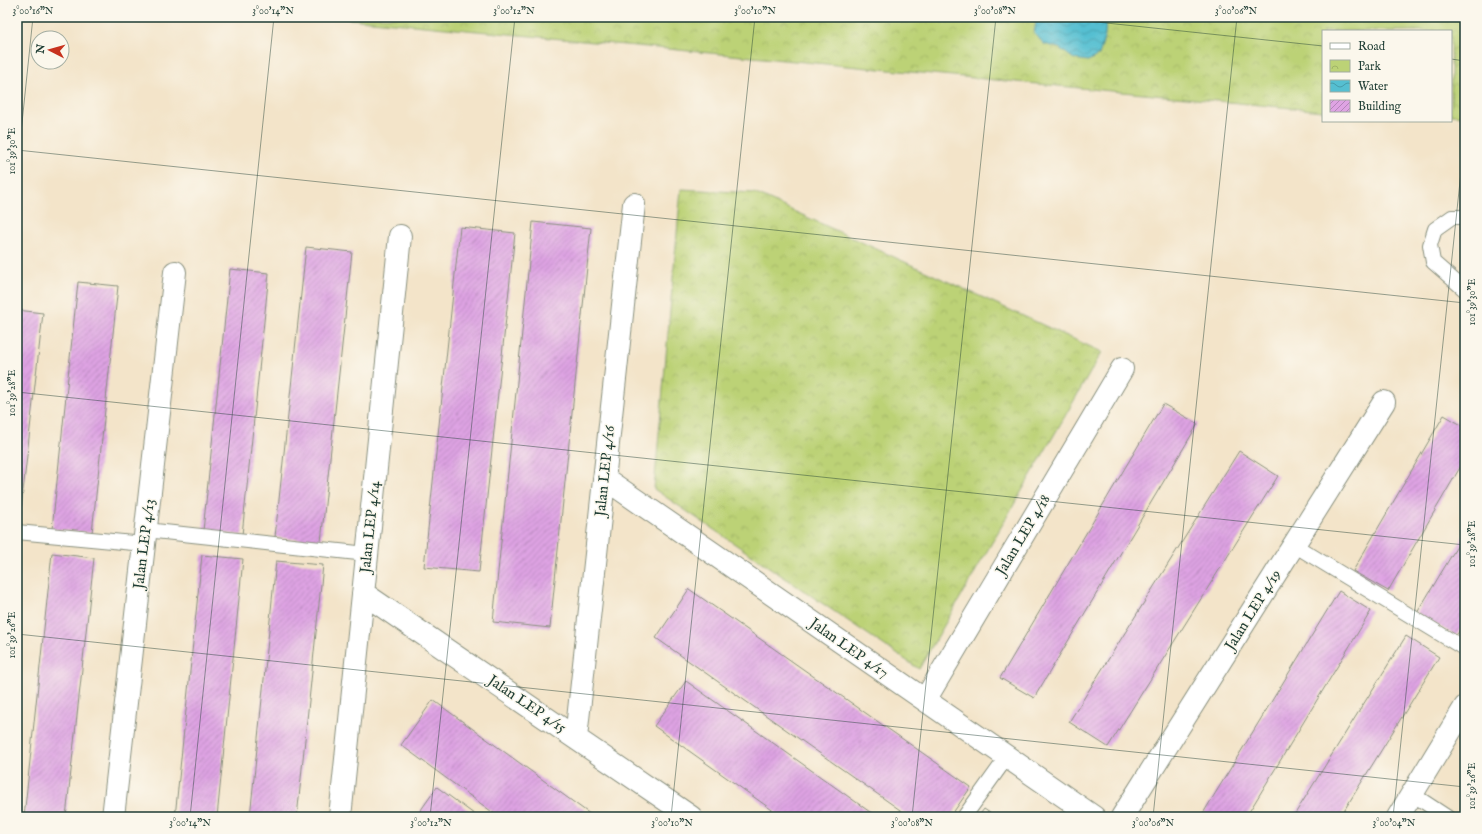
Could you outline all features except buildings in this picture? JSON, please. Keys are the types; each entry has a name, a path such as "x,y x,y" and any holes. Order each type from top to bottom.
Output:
{"street":[{"name":"Jalan LEP 4/16","path":"576,738 634,204"},
{"name":"Jalan LEP 4/14","path":"340,817 400,236"},
{"name":"Jalan LEP 4/13","path":"112,817 175,272"},
{"name":"Jalan LEP 4/18","path":"925,700 1122,369"},
{"name":"Jalan LEP 4/19","path":"1122,817 1384,402"},
{"name":"Jalan LEP 4/17","path":"604,478 1094,817"},
{"name":"Jalan LEP 4/15","path":"363,593 691,817"},
{"path":"1398,817 1465,707"}],"lane":[{"path":"1465,217 1452,217 1435,229 1430,245 1432,262 1465,290"},
{"path":"17,532 145,537 367,554"},
{"path":"1294,545 1465,649"},
{"path":"964,817 1007,757"},
{"path":"1412,794 1447,817"}],"green space":[{"path":"329,17 1465,17 1465,116 1452,115 1452,30 1322,30 1322,111"},
{"path":"681,189 754,193 1102,352 919,669 654,489"}],"water":[{"path":"1037,17 1106,17 1105,35 1099,55 1088,61 1074,59 1059,48 1044,44 1034,33"}]}
